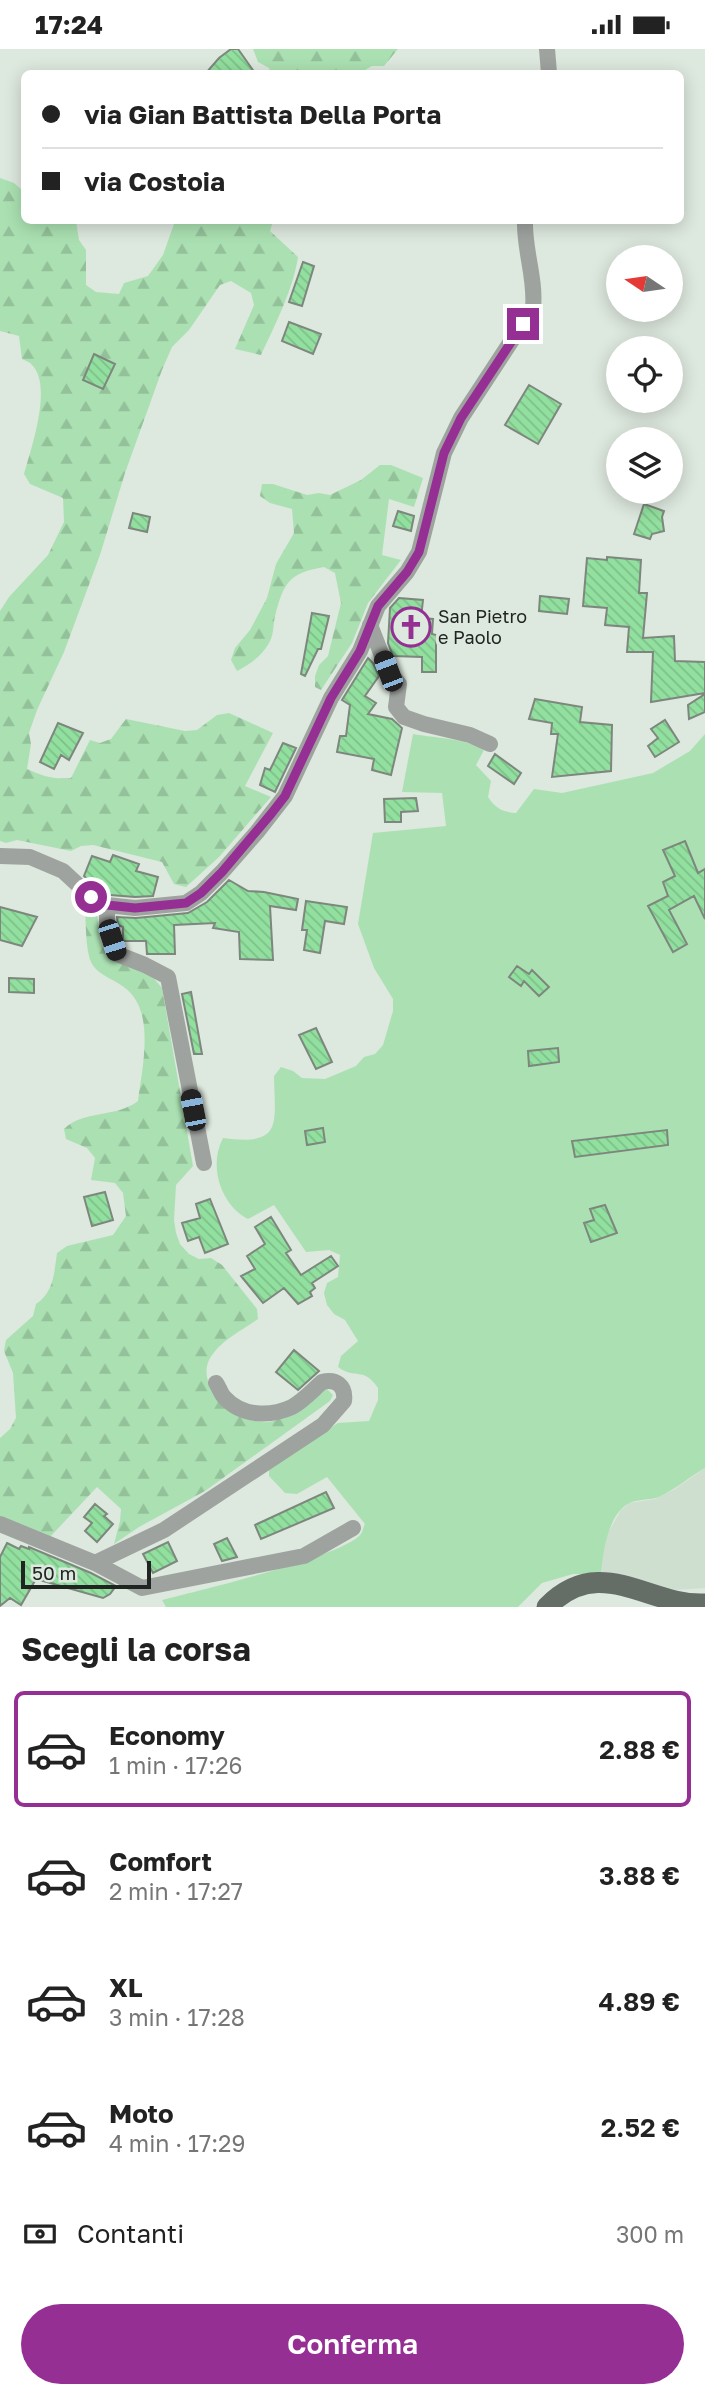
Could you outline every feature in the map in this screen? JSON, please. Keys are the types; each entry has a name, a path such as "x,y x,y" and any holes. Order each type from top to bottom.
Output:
{"main road":[{"path":"547,1607 573,1588 605,1584 667,1603 705,1604"}],"street":[{"path":"547,49 549,70"},
{"path":"0,856 30,856 63,871 91,897 107,905 135,908 186,903 201,893 222,872 257,832 285,796 331,698 360,651 378,606 407,572 419,552 444,453 461,418 533,308 535,294 525,224"},
{"path":"370,625 388,671 399,684 396,707 404,717 470,735 490,744"},
{"path":"107,905 107,926 117,954 168,977 204,1163"},
{"path":"95,1563 164,1530 278,1456 331,1419 342,1406 345,1396 341,1386 327,1381 294,1406 272,1415 260,1415 225,1398 216,1383"},
{"path":"0,1524 95,1563 142,1588 304,1556 353,1528"}],"shaded area":[{"path":"705,1468 705,1588 660,1591 601,1574 604,1540 621,1510 630,1503 655,1499 675,1489"}],"green space":[{"path":"253,49 398,49 384,66 372,66 365,70 270,70 258,62"},
{"path":"0,178 14,183 21,189 21,224 76,224 79,240 86,250 86,285 96,292 119,294 124,283 148,276 163,255 174,224 272,224 270,231 298,257 288,295 261,355 235,349 254,305 251,293 231,281 220,285 189,330 172,347 125,473 100,555 64,652 29,733 31,744 27,769 49,777 71,778 90,740 100,743 111,739 126,719 185,731 197,730 217,715 229,713 273,733 245,786 271,797 219,857 186,887 174,884 162,862 93,845 81,846 71,851 17,840 6,843 0,841 0,611 9,597 48,555 64,522 63,498 30,484 24,474 35,434 41,387 32,365 22,359 19,336 0,331"},
{"path":"380,465 391,465 423,478 414,507 389,499 382,555 401,560 368,603 352,643 321,690 315,687 315,676 319,665 328,656 341,603 335,573 324,567 303,572 290,581 278,604 269,643 255,660 237,671 231,660 235,648 250,630 267,598 276,564 294,533 292,509 270,503 260,496 262,484 273,484 307,495 330,495 361,480"},
{"path":"413,734 459,741 484,750 476,765 491,781 488,797 500,809 516,813 534,789 562,793 653,773 690,751 705,734 705,1468 659,1497 632,1502 617,1514 608,1533 601,1574 573,1574 542,1583 518,1607 166,1607 162,1600 327,1553 361,1534 365,1524 327,1477 297,1494 285,1493 269,1476 269,1468 338,1423 369,1421 378,1400 378,1388 373,1381 338,1367 341,1356 358,1341 345,1320 334,1314 327,1305 324,1293 327,1283 338,1277 340,1255 329,1250 306,1252 274,1205 248,1219 239,1213 224,1195 217,1172 217,1161 223,1138 256,1139 266,1135 271,1128 275,1107 274,1076 281,1067 302,1078 325,1079 356,1066 364,1057 375,1054 383,1045 393,1011 393,999 374,968 358,924 373,833 446,826 442,793 402,792"},
{"path":"85,903 97,912 100,939 107,957 151,975 162,988 193,1166 176,1185 174,1220 180,1244 189,1254 199,1259 211,1258 222,1265 257,1309 258,1319 224,1342 209,1360 206,1371 213,1391 230,1409 261,1422 270,1422 286,1416 322,1389 327,1389 333,1395 330,1401 205,1491 139,1527 114,1544 121,1509 97,1487 50,1537 23,1528 0,1516 0,1438 10,1429 16,1418 13,1373 4,1351 6,1340 33,1316 36,1304 46,1294 52,1281 57,1253 67,1246 113,1235 126,1216 123,1193 115,1183 91,1180 95,1158 87,1148 66,1139 64,1129 80,1119 120,1110 138,1101 144,1057 144,1025 135,998 125,988 97,970 91,962"}],"building":[{"path":"231,49 238,49 253,70 209,70"},
{"path":"303,262 314,266 302,306 289,302"},
{"path":"289,322 321,334 313,354 282,341"},
{"path":"94,354 115,364 103,389 83,380"},
{"path":"529,385 561,404 538,444 505,425"},
{"path":"644,504 664,511 664,531 652,534 650,539 634,534"},
{"path":"398,511 414,516 411,531 393,526"},
{"path":"133,513 150,517 147,532 129,528"},
{"path":"607,557 641,560 639,593 647,593 643,638 674,636 675,661 705,662 705,693 651,702 653,652 627,652 629,627 605,625 607,608 583,606 587,558 607,560"},
{"path":"540,596 569,599 567,614 539,611"},
{"name":"San Pietro e Paolo","path":"399,598 423,600 421,618 433,619 436,672 422,672 422,657 393,656 388,643 390,608"},
{"path":"312,613 329,616 321,649 318,649 305,676 301,674"},
{"path":"368,658 379,676 365,696 376,703 368,714 392,719 402,728 391,775 372,770 374,759 337,752 340,736 346,736 350,705 342,700"},
{"path":"705,694 705,712 689,719 688,705"},
{"path":"535,699 582,707 580,722 612,725 611,771 552,777 558,734 551,734 552,723 529,719"},
{"path":"665,720 679,742 655,757 648,746 658,738 651,729"},
{"path":"58,723 83,733 69,760 61,755 54,769 40,762"},
{"path":"283,743 296,748 275,792 260,785 265,768 270,770"},
{"path":"495,754 521,773 514,784 488,766"},
{"path":"416,798 418,811 401,812 401,822 385,822 384,799"},
{"path":"685,841 698,873 705,869 705,919 694,896 669,910 687,944 673,952 648,906 668,896 663,882 675,876 663,850"},
{"path":"113,855 139,864 136,871 158,877 153,896 110,895 84,876 92,856 110,862"},
{"path":"229,880 248,891 298,899 296,910 270,906 273,960 240,959 239,932 213,928 215,923 174,925 175,954 147,954 146,941 123,941 123,927 118,925 117,917 188,913 207,902"},
{"path":"306,901 347,907 344,924 325,921 320,953 304,950 307,930 302,930"},
{"path":"0,907 37,917 22,946 0,940"},
{"path":"517,966 529,974 532,970 549,987 539,996 524,981 521,986 509,977"},
{"path":"9,978 34,979 34,993 9,992"},
{"path":"191,992 202,1054 194,1054 182,994"},
{"path":"316,1028 332,1062 316,1069 299,1035"},
{"path":"558,1048 559,1062 529,1066 528,1051"},
{"path":"323,1128 325,1142 307,1145 305,1131"},
{"path":"667,1130 668,1145 575,1157 572,1141"},
{"path":"105,1192 113,1220 92,1226 84,1197"},
{"path":"210,1199 228,1244 205,1253 199,1237 188,1241 182,1223 200,1218 196,1204"},
{"path":"605,1205 617,1233 591,1242 584,1223 594,1220 590,1209"},
{"path":"271,1217 291,1250 286,1253 301,1275 331,1256 338,1266 312,1283 315,1288 310,1292 312,1296 298,1304 284,1288 263,1303 241,1276 255,1269 247,1256 265,1244 255,1227"},
{"path":"294,1350 319,1371 298,1390 276,1372"},
{"path":"326,1492 334,1508 261,1539 255,1525"},
{"path":"95,1504 107,1514 104,1516 113,1524 97,1542 85,1531 92,1523 84,1517"},
{"path":"227,1538 237,1557 222,1561 214,1544"},
{"path":"168,1542 177,1561 153,1573 143,1554"},
{"path":"7,1543 19,1549 21,1546 29,1547 116,1586 103,1598 36,1579 21,1605 10,1598 0,1606 0,1557"}],"place":[{"name":"San Pietro e Paolo","path":"411,627"}],"route":[{"path":"91,897 107,905 135,908 186,903 201,893 222,872 285,796 331,698 360,651 378,606 407,572 419,552 444,453 461,418 523,324"}]}
